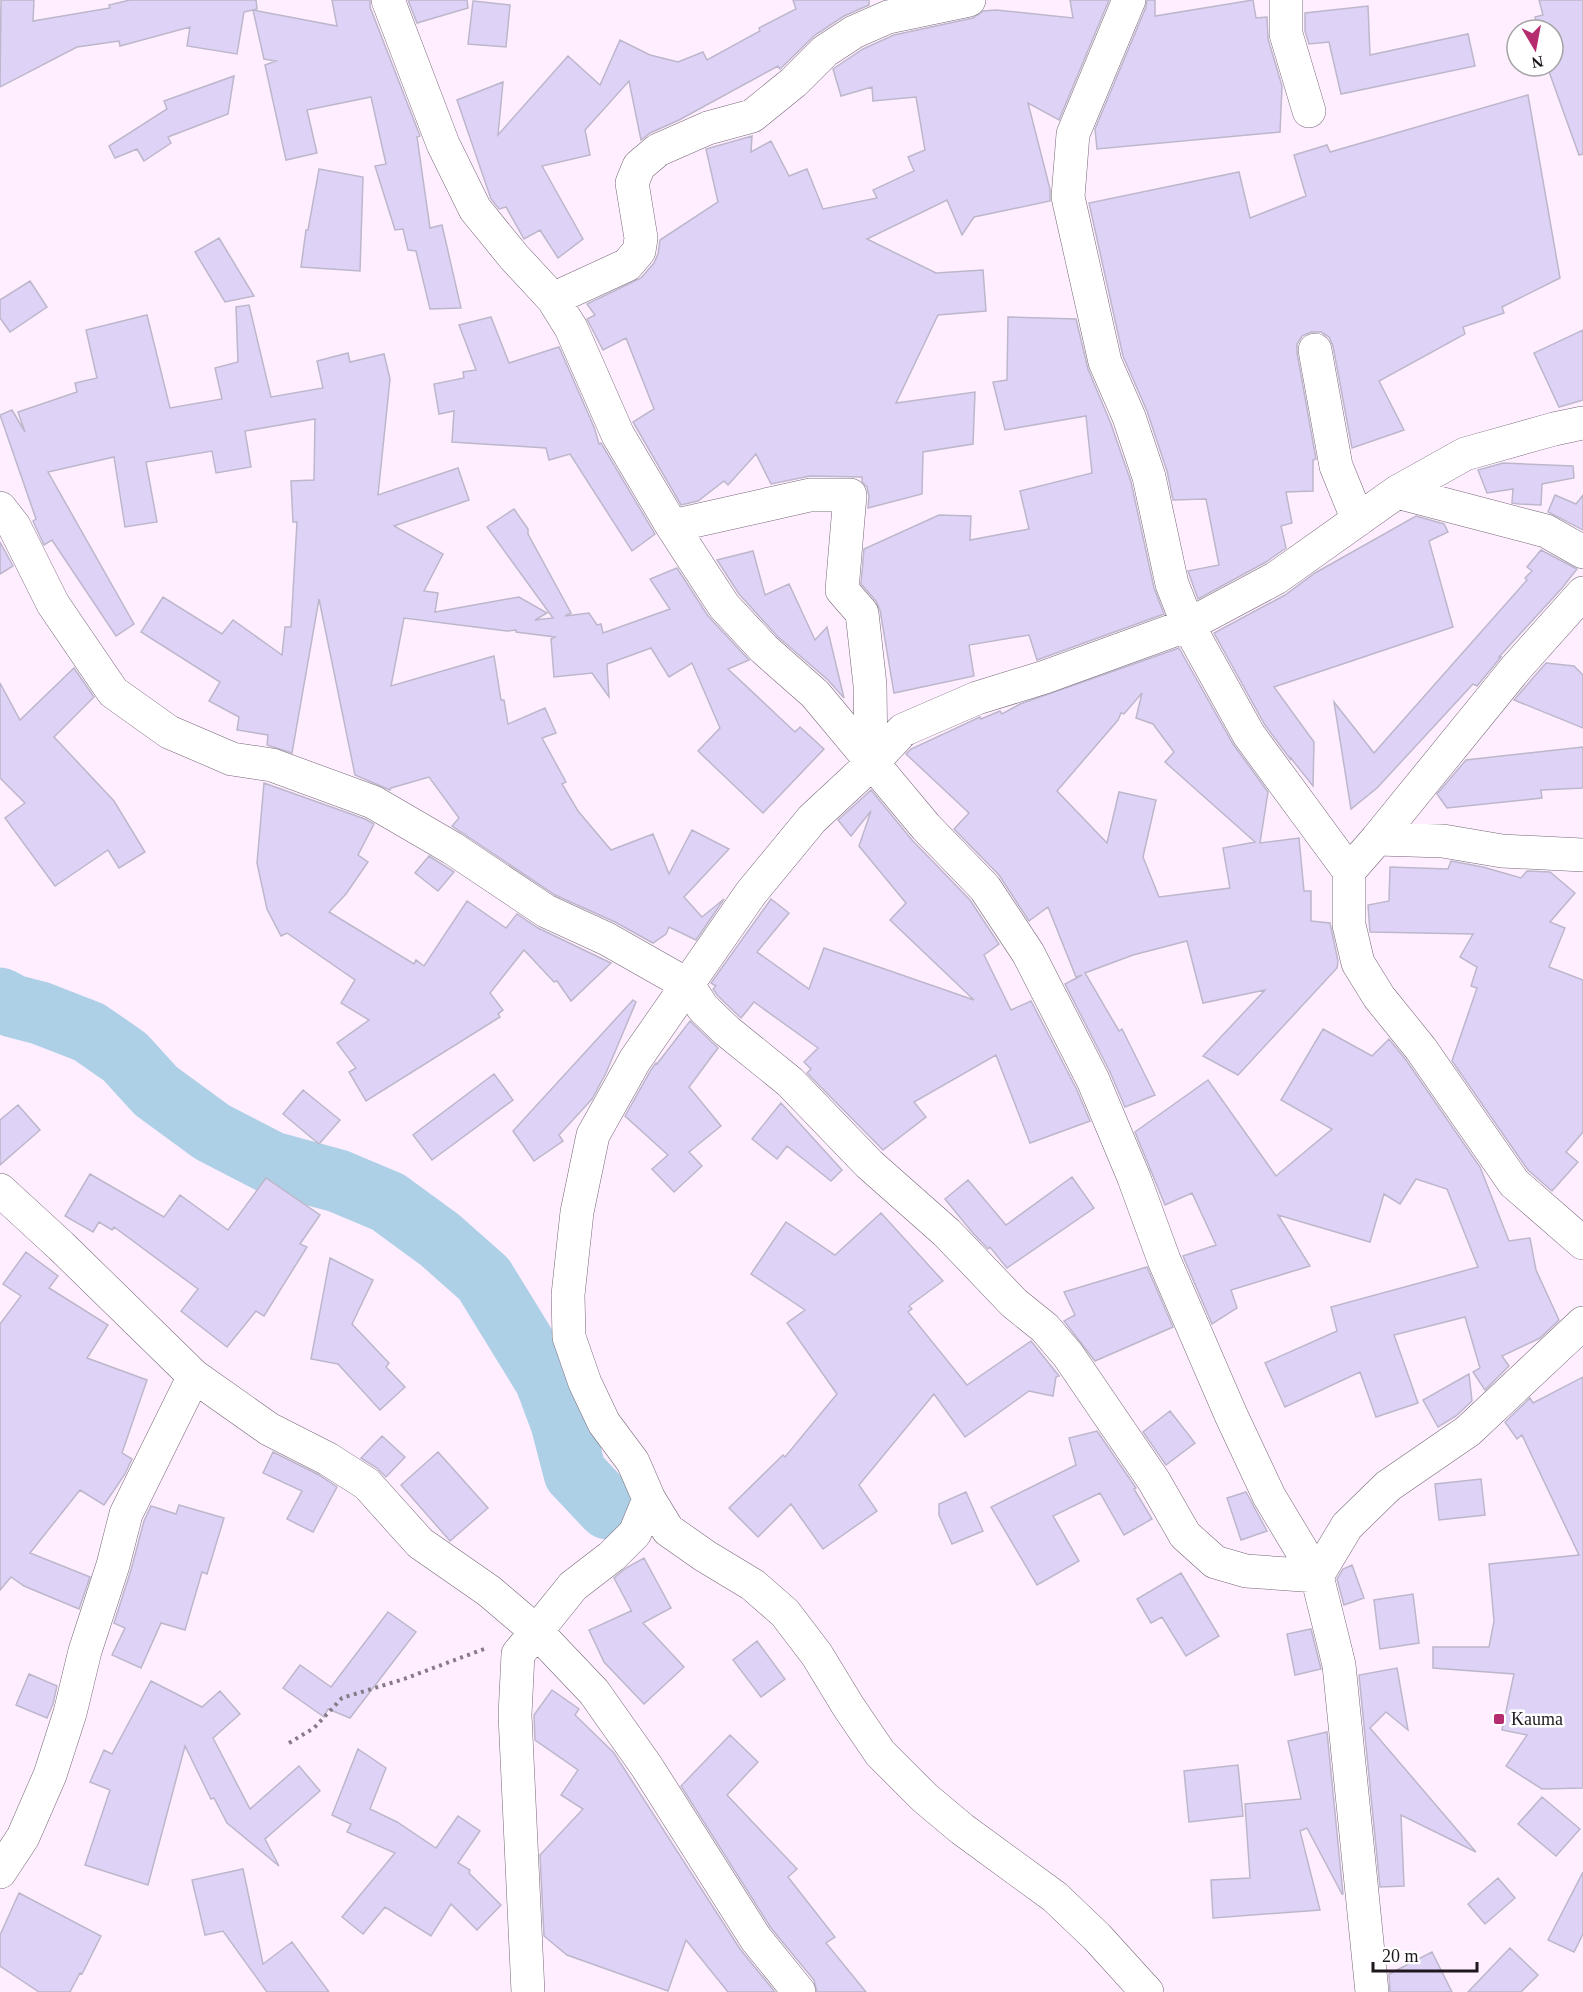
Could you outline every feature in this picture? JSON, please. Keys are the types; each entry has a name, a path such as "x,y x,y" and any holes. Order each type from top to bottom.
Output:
{"street":[{"path":"388,0 443,144 475,209 514,257 553,299 571,328 618,435 672,526 724,606 764,649 815,694 926,828 985,888 1028,953 1092,1080 1134,1178 1164,1260 1269,1496 1317,1576 1339,1665 1371,1992"},
{"path":"553,299 627,265 639,251 641,238 632,183 639,166 658,150 708,128 752,116 794,82 825,51 854,32 888,17 969,0"},
{"path":"1129,0 1073,134 1068,197 1105,362 1130,417 1149,477 1172,584 1188,625 1249,735 1349,871 1349,926 1358,963 1379,997 1422,1049 1514,1183 1583,1243"},
{"path":"1286,0 1286,34 1309,111"},
{"path":"1315,350 1336,466 1358,520"},
{"path":"1147,1992 1097,1937 1055,1897 962,1829 925,1798 880,1753 817,1655 785,1613 753,1585 668,1530 649,1499 633,1462 604,1423 585,1383 569,1337 568,1295 577,1212 593,1135 636,1060 751,893 812,819 871,764 903,730 977,698 1055,673 1188,625 1276,578 1397,492 1465,454 1583,423"},
{"path":"1397,492 1546,531 1583,552"},
{"path":"672,526 810,495 850,495 842,590 862,613 870,685 871,764"},
{"path":"0,508 14,526 53,604 113,692 169,732 232,759 272,765 373,802 452,848 546,911 607,939 688,985 703,1008 727,1031 790,1082 869,1164 947,1233 1014,1303 1045,1328 1068,1355 1154,1481 1185,1535 1215,1562 1246,1571 1317,1576"},
{"path":"1349,871 1516,668 1583,593"},
{"path":"1377,839 1443,841 1502,851 1583,855"},
{"path":"0,1190 62,1246 194,1376 269,1429 328,1459 367,1484 420,1543 489,1591 536,1631 594,1692 647,1767 756,1939 799,1992"},
{"path":"1317,1576 1347,1526 1388,1486 1468,1431 1583,1323"},
{"path":"0,1872 23,1837 51,1775 126,1514 194,1376"},
{"path":"528,1992 515,1715 518,1654 573,1586 612,1556 635,1533 649,1499"}],"path":[{"path":"289,1743 314,1728 342,1698 404,1679 484,1648"}],"building":[{"path":"1,0 34,0 33,21 110,8 109,5 130,0 256,0 257,9 244,12 237,54 187,46 190,27 120,46 119,41 77,47 0,87"},
{"path":"332,0 370,0 370,7 420,136 417,137 430,228 442,225 461,308 430,309 416,251 408,250 403,229 395,230 375,166 386,164 371,97 307,110 317,153 286,160 265,65 276,61 264,59 253,10 337,26"},
{"path":"408,0 467,0 468,8 417,23"},
{"path":"793,0 869,0 869,5 844,16 815,35 780,69 778,66 679,120 650,133 641,140 629,81 585,130 590,155 542,166 583,239 558,258 540,230 524,239 506,207 499,209 491,199 457,100 503,82 498,135 568,56 600,85 620,40 650,55 678,62 703,52 707,60 760,31 759,28 796,9"},
{"path":"1070,0 1109,0 1059,120 1028,103 1050,189 1050,201 974,217 962,235 947,200 867,239 936,273 983,270 986,311 938,315 896,403 975,392 973,444 923,452 922,494 868,508 869,496 862,477 810,476 771,484 756,454 728,485 724,481 698,501 681,505 633,422 654,409 626,338 603,350 587,319 595,315 587,304 641,278 654,263 660,240 718,202 706,149 752,136 751,152 771,141 789,176 807,169 823,209 877,198 873,190 914,171 908,157 925,150 916,97 873,101 872,87 841,96 833,69 863,49 894,35 973,18 983,11 996,10 1073,18"},
{"path":"1147,0 1155,0 1155,16 1253,0 1256,18 1267,17 1268,39 1282,86 1280,132 1097,149 1095,129"},
{"path":"1539,0 1583,0 1583,154 1579,155 1551,78 1565,78 1565,18 1535,18 1543,15"},
{"path":"473,1 510,5 506,47 468,44"},
{"path":"1368,6 1370,55 1468,34 1475,66 1341,94 1329,42 1309,44 1305,31 1305,13"},
{"path":"234,76 228,114 168,137 171,143 144,161 137,149 115,158 109,146 167,109 164,101"},
{"path":"1528,95 1560,278 1502,307 1504,313 1463,327 1465,334 1379,381 1404,430 1352,448 1333,346 1329,337 1321,332 1311,332 1302,336 1297,344 1297,353 1316,459 1313,460 1313,491 1286,492 1292,523 1281,526 1286,548 1266,562 1198,599 1188,571 1219,565 1206,499 1173,500 1167,471 1147,411 1123,356 1089,203 1239,172 1250,218 1306,196 1294,155 1327,145 1330,152"},
{"path":"319,169 363,177 360,271 301,267"},
{"path":"219,238 254,296 225,302 195,252"},
{"path":"30,281 47,307 10,332 0,318 0,300"},
{"path":"249,305 271,397 323,388 317,361 348,353 350,362 384,354 390,379 378,495 458,468 469,500 394,526 443,554 424,591 438,593 435,612 519,597 547,613 535,620 553,618 487,527 514,509 528,529 528,534 571,613 565,616 589,613 597,625 601,624 603,633 670,609 650,579 677,568 708,616 749,660 728,669 795,732 800,727 824,749 763,813 698,751 720,728 692,663 669,677 651,648 607,664 609,697 592,673 554,677 551,639 555,637 516,632 516,630 507,631 404,618 391,686 494,656 501,700 504,700 508,724 545,708 556,733 542,738 566,782 562,784 578,811 611,850 653,834 669,874 692,830 729,849 684,897 702,917 724,899 696,940 669,927 666,934 653,943 615,922 555,895 452,826 459,818 429,777 390,790 355,775 319,599 292,753 267,745 268,735 237,730 239,717 209,701 220,682 141,632 163,597 222,634 233,620 282,655 285,627 291,627 297,522 293,522 291,481 314,480 315,419 245,431 251,467 216,473 212,451 146,462 157,522 125,527 114,457 48,472 134,624 116,636 52,540 44,545 33,521 36,519 0,415 12,410 25,432 18,412 77,392 75,383 97,378 86,330 147,315 170,408 222,399 215,368 238,362 236,307"},
{"path":"491,317 509,363 559,347 594,427 599,444 601,443 655,534 632,551 570,454 549,460 546,448 452,442 454,411 439,414 434,384 464,378 463,372 476,370 459,325"},
{"path":"1008,317 1076,319 1088,369 1111,424 1131,482 1154,588 1164,614 1037,660 1029,635 969,645 974,676 894,693 880,610 876,601 861,584 864,549 939,515 971,516 970,540 1029,529 1020,491 1092,473 1086,416 1005,430 993,382 1007,380"},
{"path":"1583,330 1583,400 1559,407 1534,353"},
{"path":"1503,463 1573,466 1574,478 1542,484 1541,505 1512,503 1513,489 1487,493 1478,470"},
{"path":"1555,495 1576,504 1583,495 1583,530 1548,512"},
{"path":"1416,516 1444,524 1448,532 1429,541 1453,627 1274,687 1314,742 1313,786 1265,725 1214,633 1285,595 1315,573"},
{"path":"0,542 13,566 0,574"},
{"path":"1541,550 1577,569 1499,657 1501,657 1477,686 1473,684 1377,788 1351,809 1334,702 1374,753 1527,580 1525,578 1532,571 1527,567"},
{"path":"753,551 765,595 789,584 815,640 827,627 844,698 828,680 777,636 739,594 717,560"},
{"path":"1179,648 1233,744 1268,792 1260,843 1299,838 1304,891 1311,891 1311,921 1330,923 1338,961 1337,968 1238,1075 1203,1056 1265,990 1203,1003 1187,941 1133,955 1085,973 1119,1031 1122,1029 1155,1095 1125,1107 1110,1072 1065,984 1082,975 1076,977 1048,907 1029,921 999,875 954,829 969,813 906,754 911,749 980,717 981,719 1000,711 1002,714 1020,704","holes":["1142,693 1136,718 1153,724 1174,752 1165,762 1255,842 1223,848 1230,888 1159,897 1143,857 1156,800 1119,792 1107,843 1057,791 1118,720 1121,713 1124,714"]},
{"path":"1546,663 1574,666 1583,675 1583,728 1514,700"},
{"path":"74,668 94,697 54,737 114,801 145,852 119,868 108,850 55,886 5,818 25,803 0,778 0,683 20,720"},
{"path":"1583,747 1583,788 1541,790 1542,798 1447,808 1437,794 1466,760"},
{"path":"264,783 374,824 358,855 368,862 346,894 329,912 414,964 416,960 424,966 467,901 506,928 517,914 538,928 611,963 571,1001 557,981 554,982 524,950 490,993 503,1010 498,1014 500,1017 366,1101 349,1072 356,1068 337,1043 369,1020 341,1003 355,980 287,933 281,936 267,909 257,863"},
{"path":"871,790 912,840 970,900 999,944 984,955 1011,1010 1031,1001 1076,1088 1090,1121 1030,1143 996,1055 914,1102 926,1117 883,1150 807,1073 811,1069 804,1062 818,1048 754,1002 741,1018 713,989 716,986 711,983 771,899 789,913 757,952 809,989 824,948 974,1000 890,920 906,903 859,846 871,811 851,836 838,820"},
{"path":"429,856 454,872 438,891 415,873"},
{"path":"1451,861 1521,878 1527,871 1550,872 1575,893 1550,922 1565,928 1549,967 1583,980 1583,1132 1566,1152 1578,1162 1552,1191 1528,1170 1452,1061 1477,988 1471,986 1477,967 1460,957 1473,934 1370,932 1368,905 1389,901 1390,867 1448,869"},
{"path":"633,1000 636,1002 606,1073 592,1099 559,1135 563,1141 534,1161 513,1131"},
{"path":"690,1021 718,1048 689,1087 721,1126 689,1152 702,1166 674,1192 652,1169 668,1155 625,1116 651,1070"},
{"path":"1323,1029 1372,1056 1389,1039 1480,1167 1509,1241 1530,1238 1536,1270 1559,1320 1540,1338 1502,1356 1509,1366 1485,1390 1473,1372 1480,1368 1465,1317 1394,1335 1418,1403 1376,1417 1360,1372 1285,1407 1265,1363 1337,1331 1331,1307 1478,1267 1447,1189 1416,1179 1400,1204 1384,1194 1370,1242 1278,1215 1310,1266 1231,1290 1237,1308 1212,1324 1183,1256 1216,1245 1192,1193 1165,1205 1135,1132 1208,1080 1276,1176 1332,1129 1281,1100"},
{"path":"494,1074 513,1100 432,1160 413,1135"},
{"path":"303,1090 340,1120 319,1144 283,1114"},
{"path":"781,1103 842,1170 831,1181 787,1146 777,1159 752,1139"},
{"path":"18,1105 40,1130 0,1165 0,1120"},
{"path":"90,1174 164,1217 180,1195 228,1230 266,1178 320,1215 300,1244 307,1247 264,1316 256,1311 227,1347 181,1311 198,1289 114,1227 112,1230 99,1222 93,1232 65,1216"},
{"path":"1072,1177 1094,1208 1007,1268 990,1247 988,1249 972,1232 945,1199 968,1180 1006,1225"},
{"path":"881,1213 943,1281 909,1306 912,1309 908,1312 967,1385 1031,1341 1059,1376 1056,1377 1053,1396 1029,1391 965,1437 934,1394 859,1485 877,1511 823,1549 791,1504 758,1537 729,1508 783,1455 785,1457 837,1394 787,1323 805,1310 751,1274 786,1222 835,1255"},
{"path":"26,1252 58,1276 49,1288 108,1325 87,1358 147,1380 122,1453 132,1459 125,1474 104,1505 80,1490 30,1553 90,1577 79,1609 24,1586 11,1577 0,1590 0,1324 21,1296 3,1284"},
{"path":"330,1258 373,1280 352,1324 389,1363 386,1367 405,1387 380,1410 338,1364 311,1359"},
{"path":"1147,1267 1173,1327 1095,1361 1064,1321 1075,1315 1064,1292"},
{"path":"1469,1374 1472,1401 1456,1416 1438,1427 1423,1400"},
{"path":"1583,1377 1583,1788 1542,1789 1506,1766 1527,1735 1502,1730 1514,1674 1433,1668 1433,1647 1489,1647 1494,1621 1489,1564 1579,1555 1522,1435 1517,1439 1505,1422 1530,1398 1533,1403"},
{"path":"1170,1411 1195,1443 1166,1465 1143,1432"},
{"path":"1097,1431 1136,1488 1134,1489 1152,1519 1124,1535 1100,1493 1053,1516 1079,1561 1037,1585 991,1507 1076,1465 1069,1438"},
{"path":"382,1436 405,1457 386,1477 361,1458"},
{"path":"273,1452 319,1475 337,1487 313,1532 287,1519 302,1491 263,1473"},
{"path":"438,1452 488,1508 450,1541 401,1485"},
{"path":"1481,1479 1485,1515 1439,1520 1435,1484"},
{"path":"966,1492 983,1531 952,1544 939,1515 939,1504"},
{"path":"1246,1492 1267,1531 1241,1540 1227,1498"},
{"path":"179,1505 224,1518 207,1574 202,1572 185,1630 161,1623 141,1668 112,1655 125,1628 114,1623 144,1521 151,1506 176,1514"},
{"path":"644,1558 671,1608 643,1623 684,1667 644,1704 604,1662 589,1630 632,1612 614,1578"},
{"path":"1352,1565 1364,1598 1344,1605 1337,1579 1343,1569"},
{"path":"1181,1573 1219,1636 1186,1656 1162,1617 1151,1623 1137,1599"},
{"path":"1413,1594 1419,1643 1380,1649 1374,1600"},
{"path":"388,1612 416,1632 350,1718 328,1709 324,1717 283,1688 300,1665 331,1687"},
{"path":"1311,1629 1321,1669 1295,1675 1287,1634"},
{"path":"757,1641 785,1679 761,1697 733,1660"},
{"path":"1397,1668 1408,1730 1386,1712 1370,1728 1476,1852 1401,1815 1404,1886 1380,1887 1359,1675"},
{"path":"29,1674 57,1686 47,1718 16,1705"},
{"path":"151,1681 202,1707 220,1691 240,1714 213,1738 250,1809 299,1766 320,1791 265,1839 279,1866 227,1823 214,1798 211,1799 185,1746 148,1885 85,1865 110,1790 90,1782 104,1750 112,1754"},
{"path":"552,1690 579,1709 575,1715 614,1753 740,1949 775,1992 728,1992 686,1940 668,1991 567,1955 544,1936 540,1855 583,1809 561,1795 578,1770 535,1740 534,1715"},
{"path":"1327,1732 1343,1894 1307,1828 1300,1831 1320,1910 1213,1918 1211,1880 1250,1878 1245,1804 1301,1799 1288,1741"},
{"path":"730,1735 758,1762 727,1795 797,1869 788,1877 835,1937 826,1943 866,1992 817,1992 814,1980 771,1928 681,1786"},
{"path":"358,1749 386,1768 370,1809 397,1822 436,1848 458,1816 480,1831 458,1863 470,1870 469,1873 501,1905 477,1930 451,1904 431,1936 385,1907 363,1934 342,1917 395,1853 347,1832 351,1824 332,1815"},
{"path":"1238,1765 1243,1816 1189,1822 1184,1771"},
{"path":"1542,1797 1580,1829 1556,1856 1518,1824"},
{"path":"243,1869 263,1964 292,1942 329,1992 267,1992 223,1931 205,1935 192,1880"},
{"path":"1583,1872 1583,1934 1574,1952 1548,1940"},
{"path":"1498,1878 1515,1898 1485,1924 1468,1904"},
{"path":"19,1893 101,1936 70,1992 39,1992 0,1966 0,1935"},
{"path":"1510,1948 1538,1975 1521,1992 1468,1992"},
{"path":"1432,1952 1452,1992 1390,1992 1389,1974"}],"waterway":[{"path":"0,999 13,1006 40,1013 89,1032 125,1057 156,1091 212,1132 272,1163 338,1181 388,1202 440,1240 484,1279 546,1380 562,1423 575,1473 608,1508"}],"place":[{"name":"Kauma","path":"1499,1719"}]}
